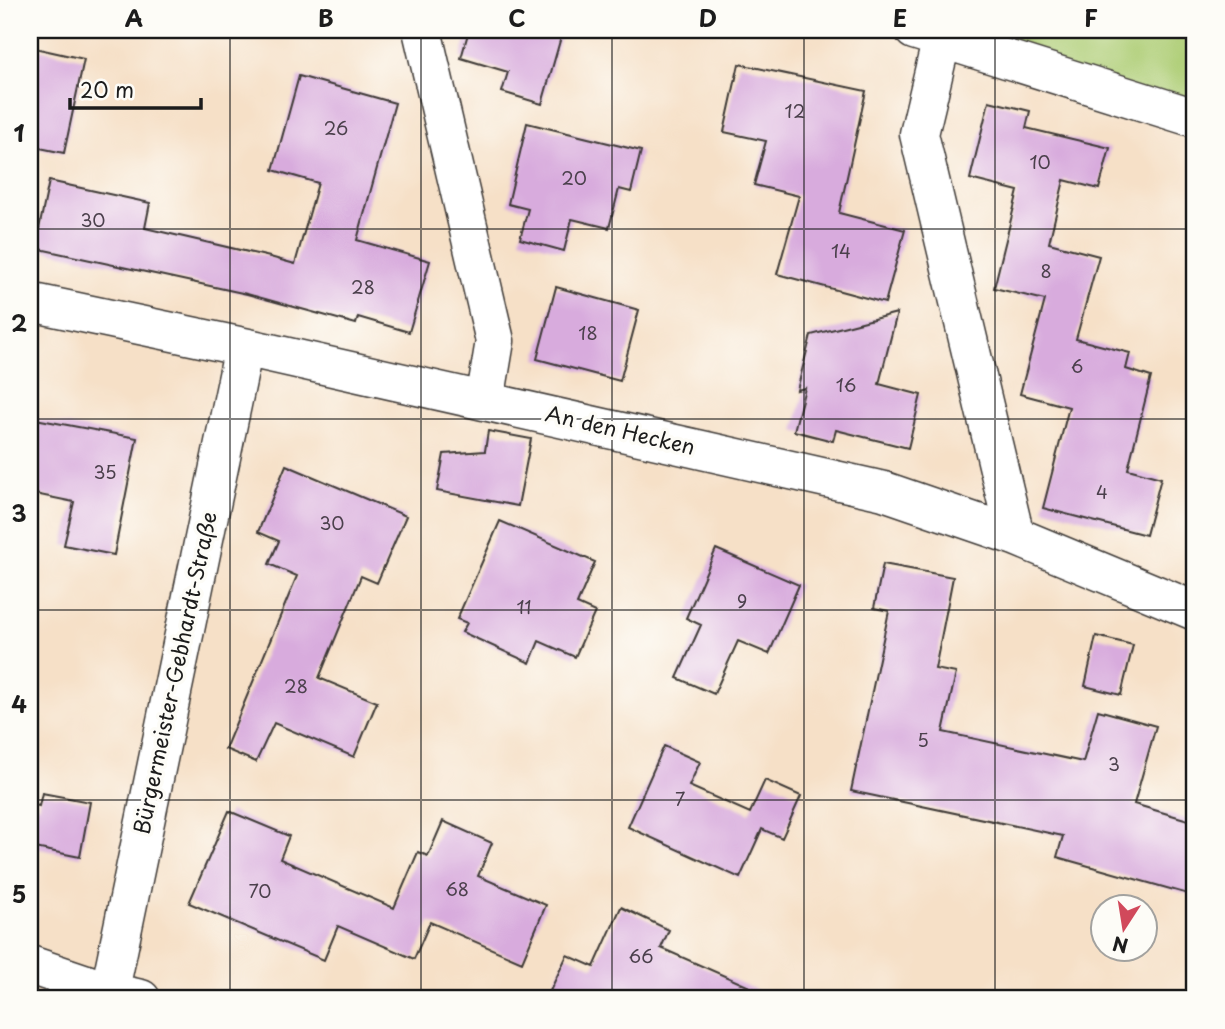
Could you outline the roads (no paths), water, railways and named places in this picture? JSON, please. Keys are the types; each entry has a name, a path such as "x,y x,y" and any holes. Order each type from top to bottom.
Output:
{"street":[{"path":"422,30 495,341 485,401"},
{"path":"1015,536 919,134 928,34 1195,118"},
{"name":"An den Hecken","path":"30,302 244,346 884,491 1015,536 1195,611"},
{"name":"Bürgermeister-Gebhardt-Straße","path":"119,997 244,346"},
{"path":"30,965 119,997"}]}
